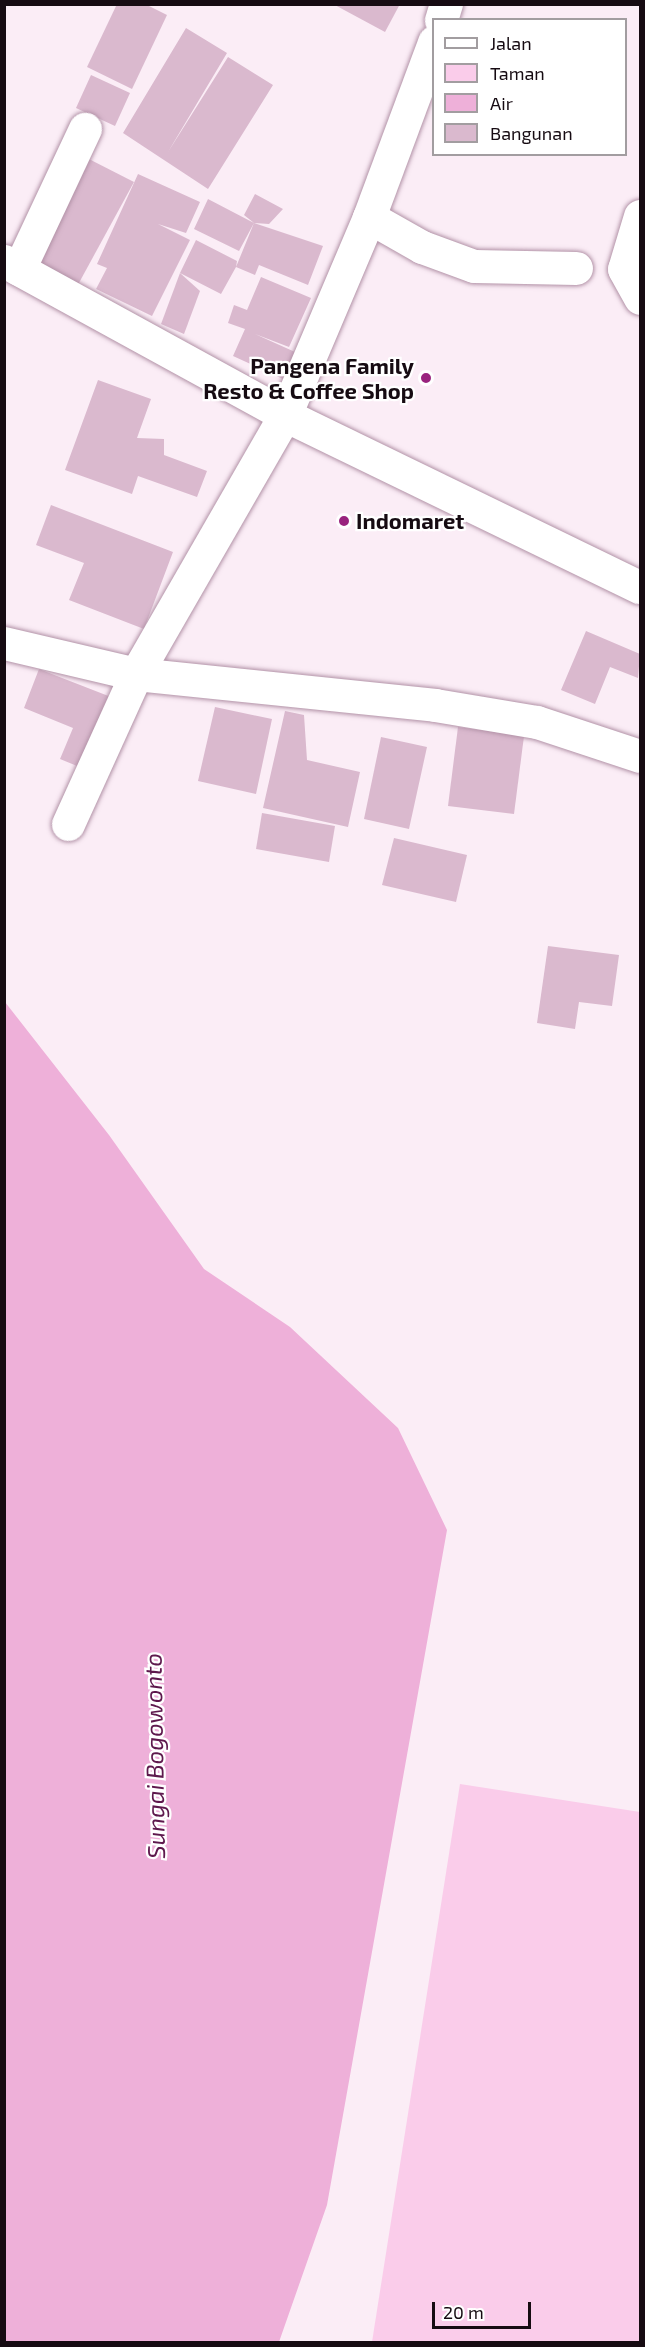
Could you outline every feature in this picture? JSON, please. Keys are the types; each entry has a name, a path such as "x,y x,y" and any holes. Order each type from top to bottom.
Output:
{"street":[{"path":"68,824 136,674 285,416 369,217 432,47"},
{"path":"86,129 12,265 285,416 638,579"},
{"path":"640,216 624,269 640,298"},
{"path":"369,217 422,247 474,266 576,268"},
{"path":"4,643 136,674 446,707 537,722 640,756"}],"green space":[{"path":"460,1784 640,1812 640,2342 372,2342"}],"water":[{"name":"Sungai Bogowonto","path":"5,1002 109,1135 204,1269 290,1327 398,1428 447,1530 327,2205 279,2342 5,2342"}],"building":[{"path":"117,4 145,4 167,15 132,89 87,67"},
{"path":"333,4 400,4 385,32"},
{"path":"186,28 227,53 168,152 228,57 273,85 208,189 123,133"},
{"path":"91,75 130,93 115,126 76,108"},
{"path":"83,156 134,182 74,292 26,266"},
{"path":"138,174 200,202 186,233 158,224 190,240 152,316 96,289 107,268 97,264"},
{"path":"255,194 283,209 269,224 254,223 244,215"},
{"path":"208,199 254,223 239,251 194,229"},
{"path":"254,223 323,246 308,285 259,265 255,275 236,267"},
{"path":"196,240 237,261 221,294 180,273"},
{"path":"180,273 200,291 184,334 161,324"},
{"path":"261,277 311,298 289,347 255,334 295,352 283,379 233,356 245,329 228,323 234,305 247,310"},
{"path":"98,380 151,399 137,438 164,439 164,455 207,471 197,497 138,476 132,494 65,470"},
{"path":"51,505 173,552 144,629 69,600 84,563 36,545"},
{"path":"586,631 640,654 638,678 610,667 595,704 561,690"},
{"path":"39,669 111,697 82,768 60,759 73,728 24,708"},
{"path":"215,707 272,719 256,794 198,781"},
{"path":"285,711 304,715 307,760 360,772 348,827 263,808"},
{"path":"458,727 524,736 514,814 448,806"},
{"path":"381,737 427,747 409,829 364,819"},
{"path":"262,813 335,826 329,862 256,849"},
{"path":"394,838 467,855 456,902 382,885"},
{"path":"548,946 619,955 612,1006 579,1002 575,1029 537,1023"}],"place":[{"name":"Pangena Family Resto & Coffee Shop","path":"426,378"},
{"name":"Indomaret","path":"344,521"}]}
